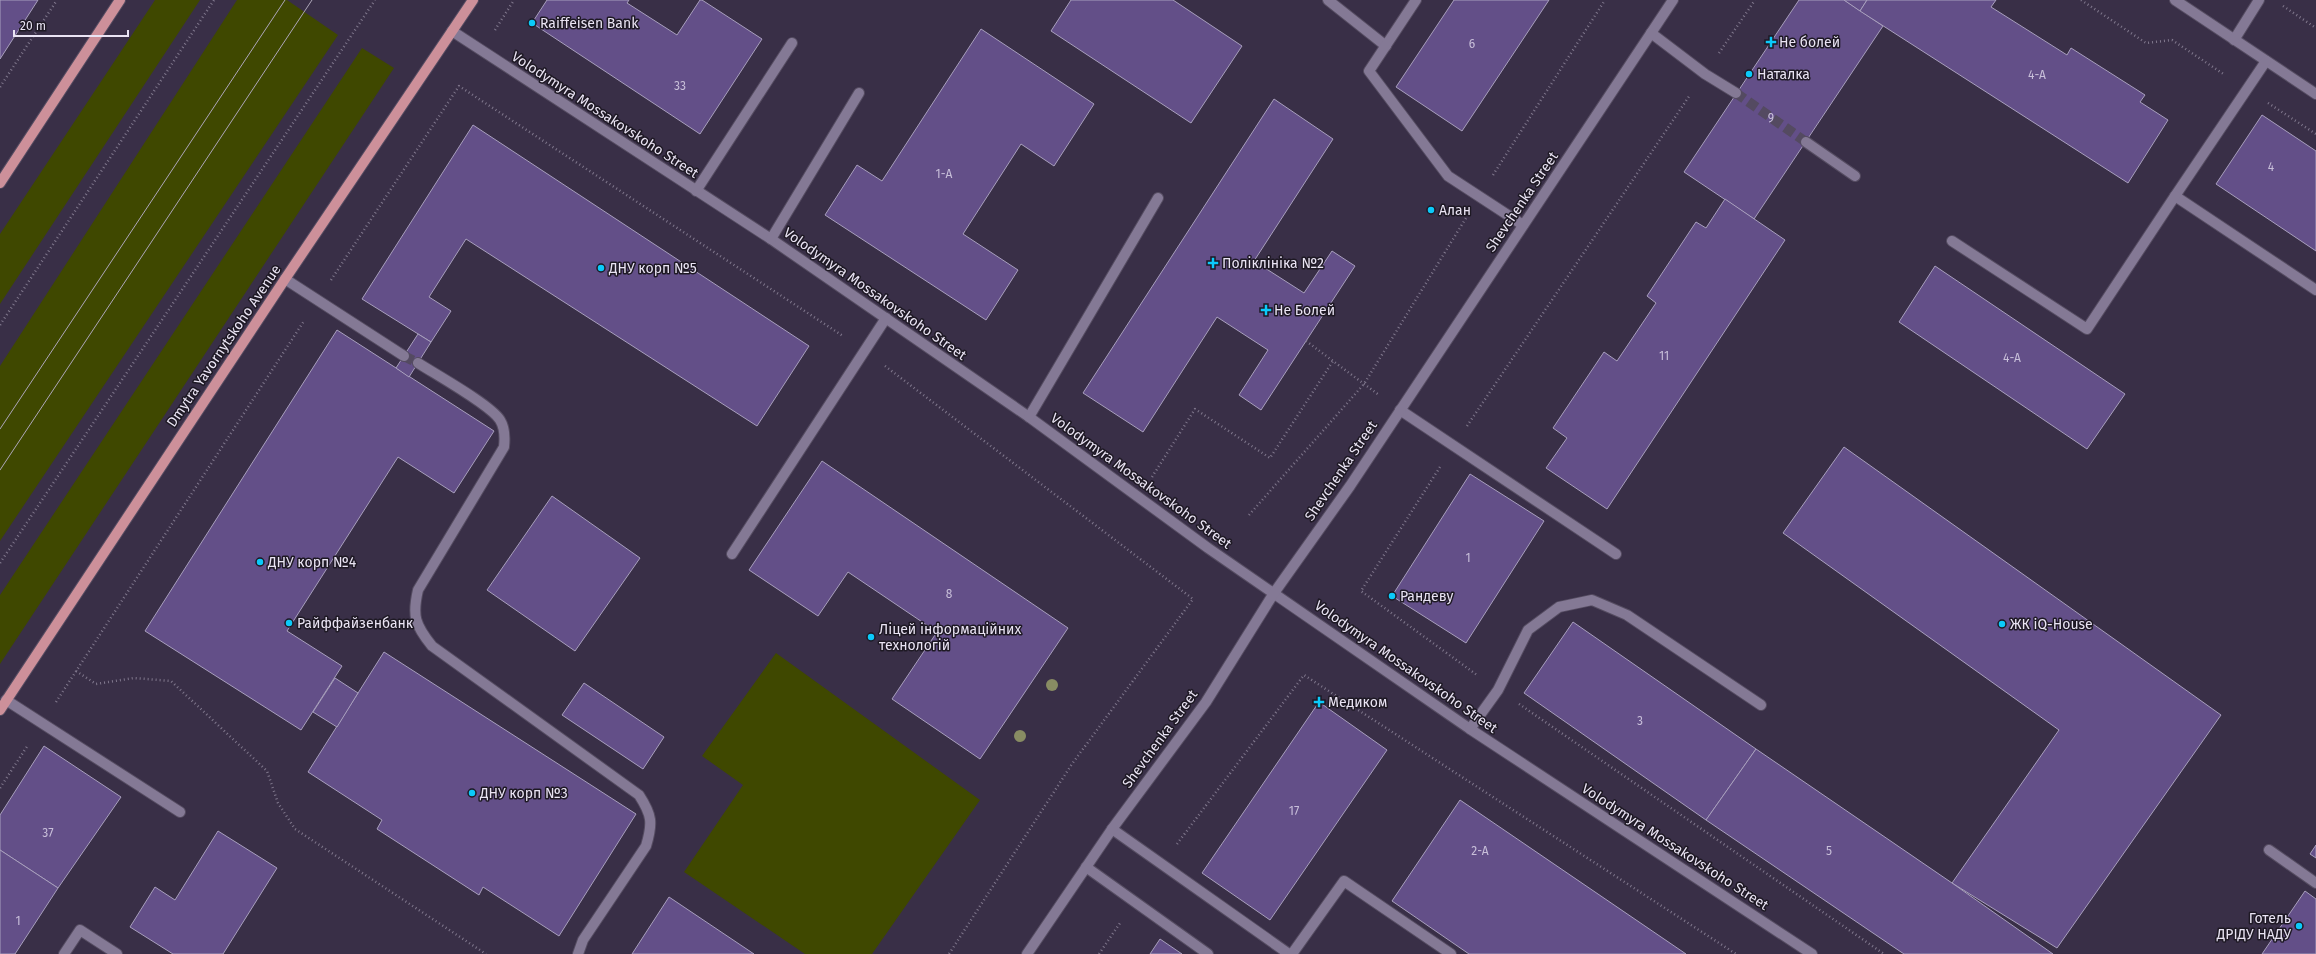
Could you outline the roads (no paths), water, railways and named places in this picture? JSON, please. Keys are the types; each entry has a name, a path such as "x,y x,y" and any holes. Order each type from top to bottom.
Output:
{"main road":[{"path":"0,183 120,0"},
{"name":"Dmytra Yavornytskoho Avenue","path":"0,710 285,279 473,0"}],"street":[{"path":"1328,0 1386,46"},
{"path":"1416,0 1369,71 1448,176 1523,225"},
{"name":"Shevchenka Street","path":"1026,954 1112,830 1206,702 1274,593 1400,410 1673,0"},
{"path":"2174,0 2316,94"},
{"path":"2234,40 2259,0"},
{"name":"Volodymyra Mossakovskoho Street","path":"452,31 771,239 1029,417 1274,593 1470,729 1812,954"},
{"path":"1651,34 1705,74 1736,93"},
{"path":"696,191 792,43"},
{"path":"1952,241 2087,329 2266,61"},
{"path":"771,239 858,93"},
{"path":"1806,142 1855,176"},
{"path":"2175,196 2316,290"},
{"path":"1029,417 1158,198"},
{"path":"285,279 404,356"},
{"path":"732,554 886,318"},
{"path":"418,363 489,408 500,420 505,434 504,447 418,590 414,609 418,629 432,646 639,795 649,811 651,828 646,846 583,940 578,954"},
{"path":"1400,410 1616,554"},
{"path":"1470,729 1498,690 1528,630 1559,607 1592,600 1627,615 1761,705"},
{"path":"6,700 180,812"},
{"path":"1112,830 1290,954 1344,881 1451,954"},
{"path":"2269,850 2316,883"},
{"path":"1086,867 1208,954"},
{"path":"64,954 80,930 117,954"}],"tunnel":[{"path":"1736,93 1806,142"},
{"path":"404,356 418,363"}],"tram line":[{"path":"0,429 285,0"},
{"path":"0,470 312,0"}],"place":[{"name":"Raiffeisen Bank","path":"532,23"},
{"name":"Не болей","path":"1771,42"},
{"name":"Наталка","path":"1749,74"},
{"name":"Алан","path":"1431,210"},
{"name":"Поліклініка №2","path":"1213,263"},
{"name":"ДНУ корп №5","path":"601,268"},
{"name":"Не Болей","path":"1266,310"},
{"name":"ДНУ корп №4","path":"260,562"},
{"name":"Рандеву","path":"1392,596"},
{"name":"Райффайзенбанк","path":"289,623"},
{"name":"ЖК iQ-House","path":"2002,624"},
{"name":"Ліцей інформаційних технологій","path":"871,637"},
{"name":"Медиком","path":"1319,702"},
{"name":"ДНУ корп №3","path":"472,793"},
{"name":"Готель ДРІДУ НАДУ","path":"2299,926"}]}
